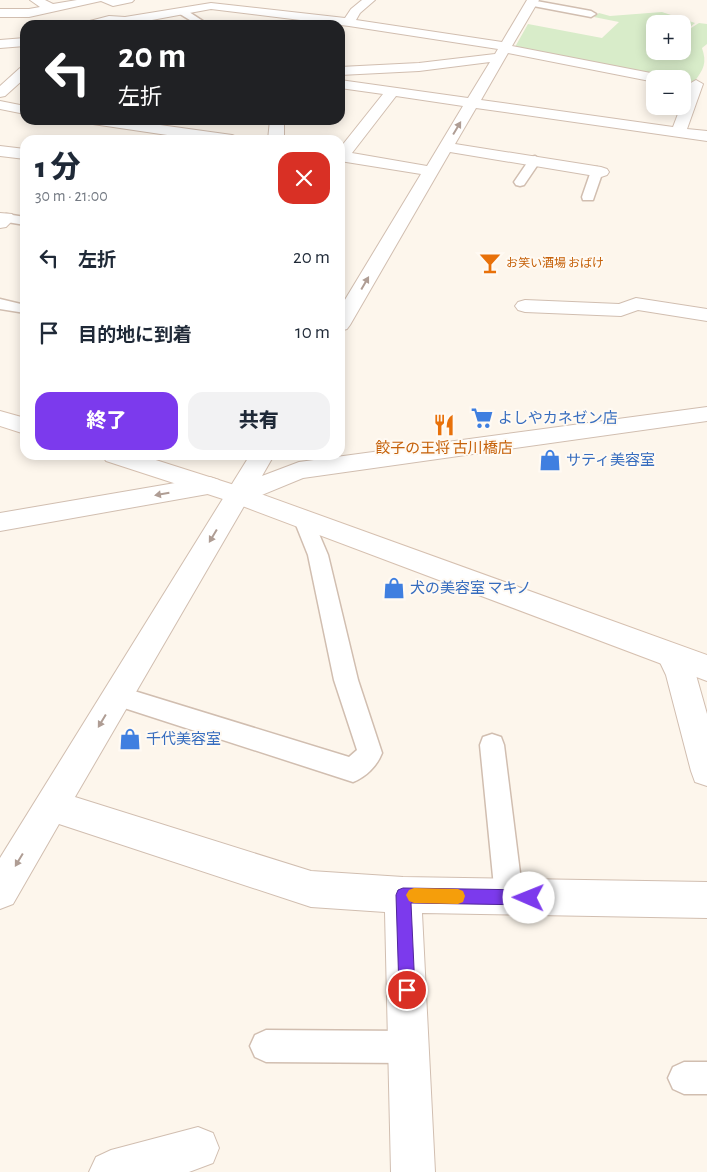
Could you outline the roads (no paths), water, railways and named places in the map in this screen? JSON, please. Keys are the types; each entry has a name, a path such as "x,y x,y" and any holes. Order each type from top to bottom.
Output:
{"street":[{"path":"36,0 50,8"},
{"path":"0,13 29,13 96,0"},
{"path":"106,0 113,3 128,0"},
{"path":"178,0 297,20"},
{"path":"142,20 216,7 232,0"},
{"path":"349,22 355,11 369,0"},
{"path":"345,316 532,1"},
{"path":"345,22 646,76"},
{"path":"0,44 20,42"},
{"path":"345,71 419,68 503,50"},
{"path":"8,70 20,70"},
{"path":"0,93 20,75"},
{"path":"678,132 696,84"},
{"path":"345,85 707,136"},
{"path":"345,151 393,91"},
{"path":"0,105 20,109"},
{"path":"119,125 200,135"},
{"path":"181,132 189,125"},
{"path":"446,147 535,160 599,172"},
{"path":"0,151 20,153"},
{"path":"345,157 430,171"},
{"path":"525,306 621,310 636,304 707,315"},
{"path":"0,522 224,490 299,470 707,414"},
{"path":"0,418 20,424"},
{"path":"134,460 224,490 707,668"},
{"path":"0,891 118,696 224,490 257,460"},
{"path":"672,656 681,675 707,771"},
{"path":"51,806 311,889 403,895 707,900"},
{"path":"403,895 413,1172"},
{"path":"110,1172 198,1148"}],"lane":[{"path":"532,1 591,14"},
{"path":"183,12 196,20"},
{"path":"520,182 535,160"},
{"path":"588,197 599,172"},
{"path":"2,220 20,221"},
{"path":"0,304 20,308"},
{"path":"118,696 353,770 370,753 346,680 318,554 304,520"},
{"path":"492,745 510,897"},
{"path":"266,1046 409,1047"}],"place":[{"name":"お笑い酒場 おばけ","path":"490,263"},
{"name":"よしやカネゼン店","path":"482,418"},
{"name":"餃子の王将 古川橋店","path":"444,425"},
{"name":"サティ美容室","path":"550,460"},
{"name":"犬の美容室 マキノ","path":"394,588"},
{"name":"千代美容室","path":"130,739"}]}
